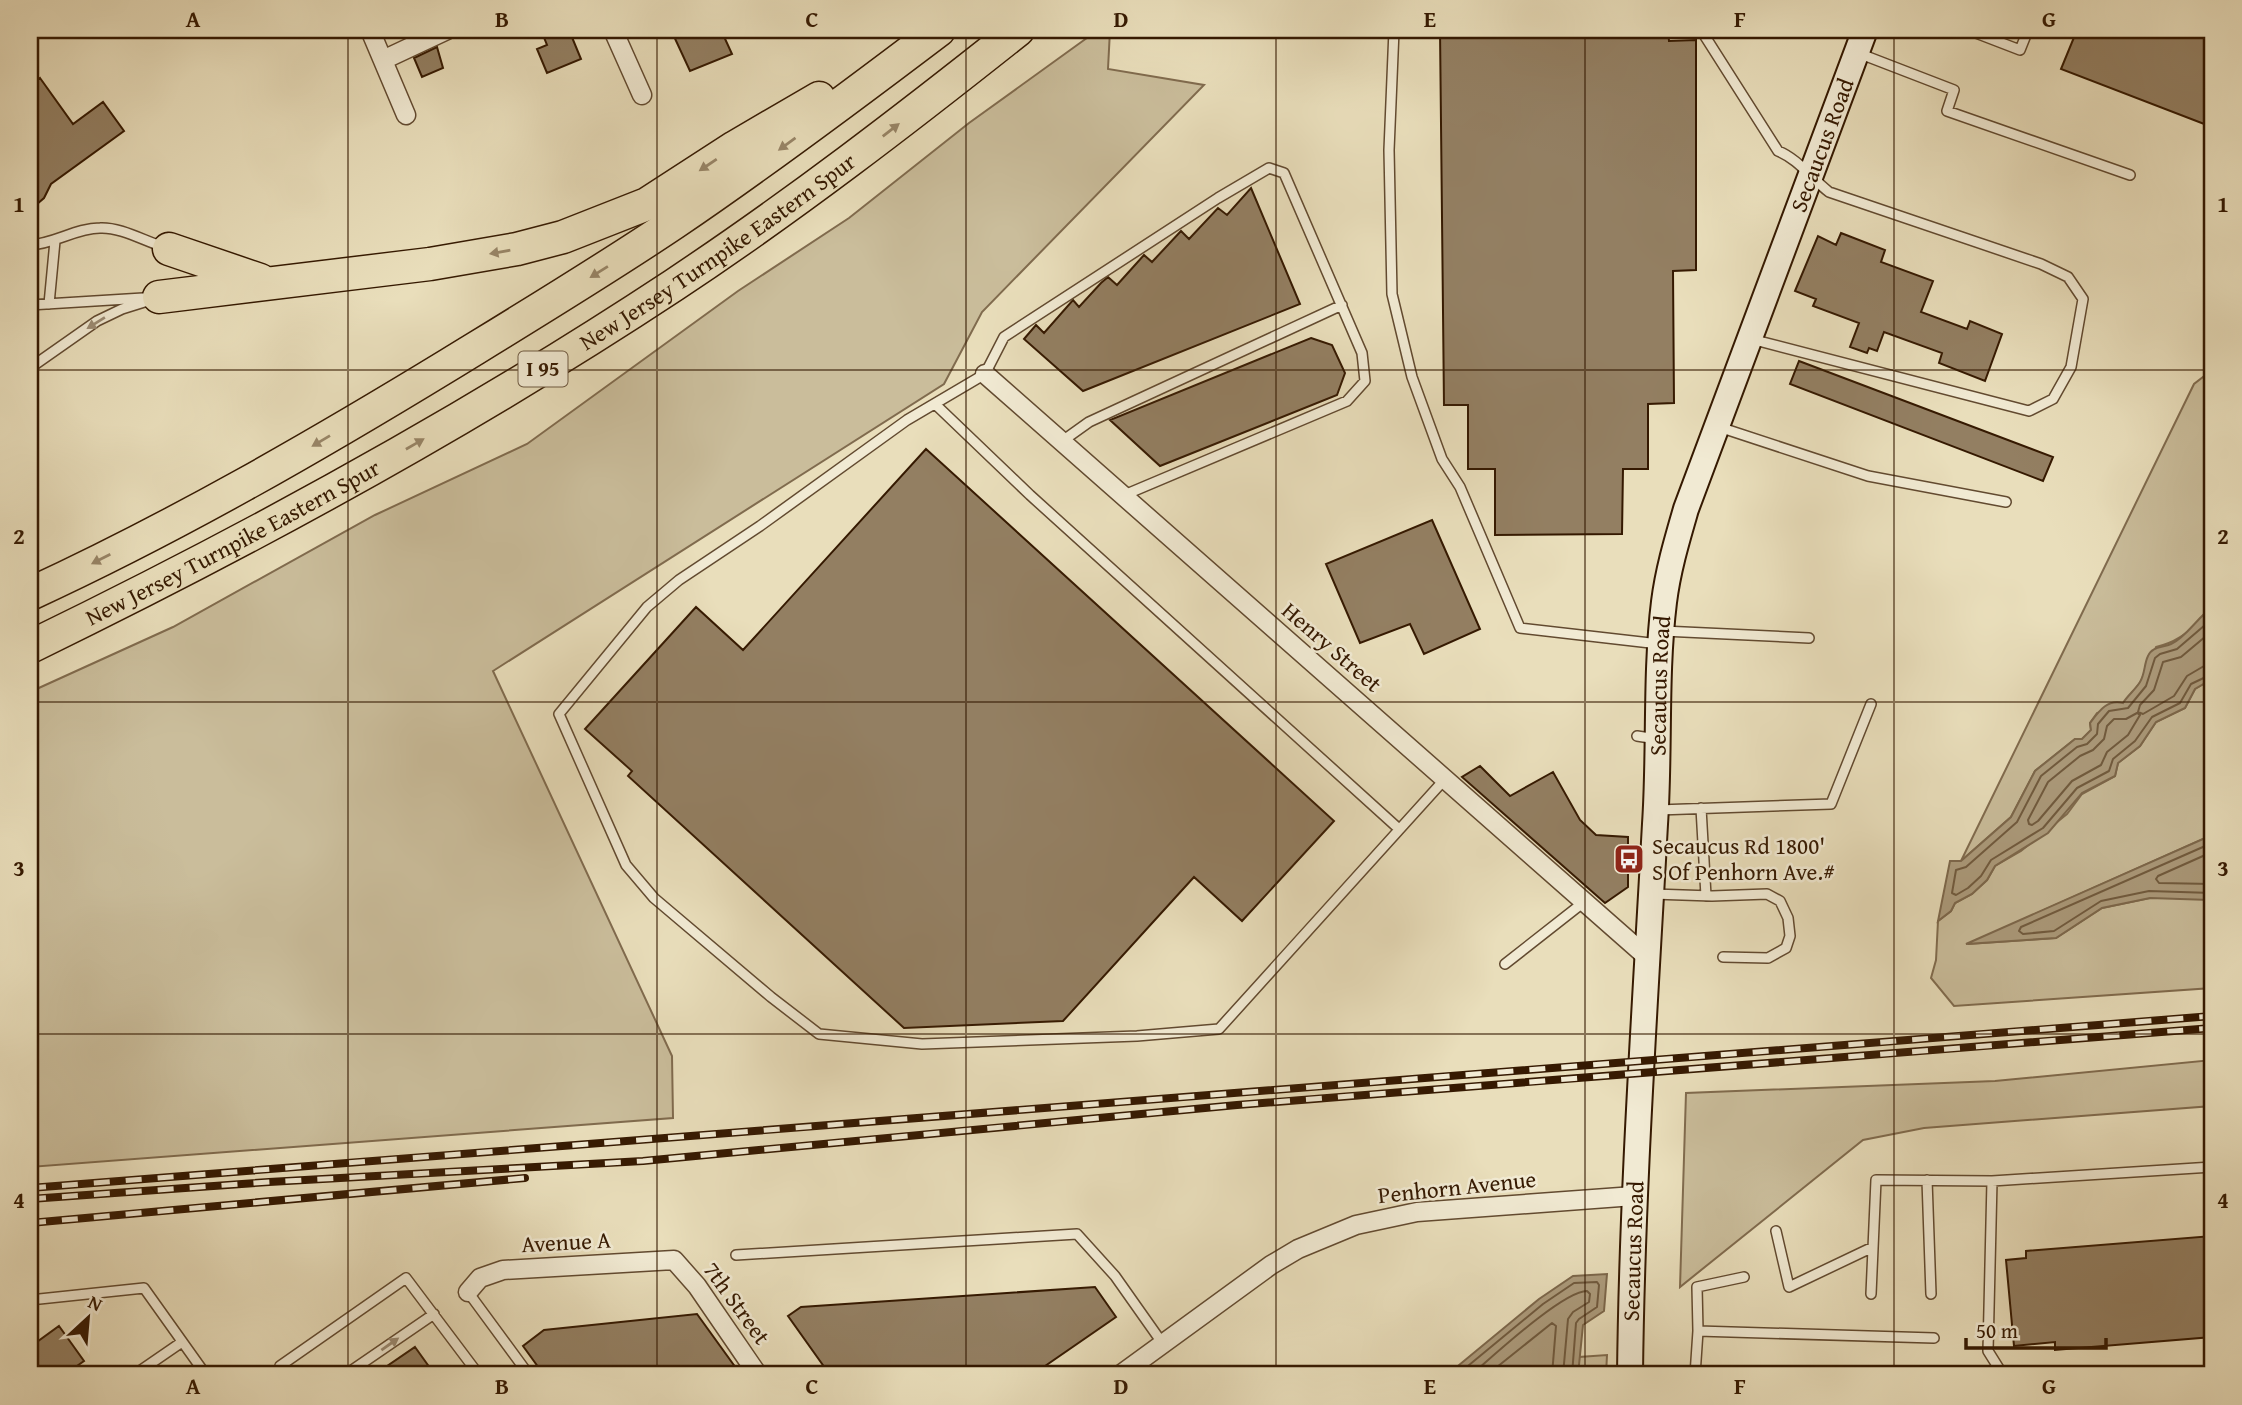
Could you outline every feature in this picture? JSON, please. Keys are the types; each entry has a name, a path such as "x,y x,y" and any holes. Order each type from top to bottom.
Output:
{"highway":[{"path":"159,297 430,264 517,249 563,237 605,222 662,196 735,147 937,30"},
{"name":"New Jersey Turnpike Eastern Spur","path":"30,594 237,489 389,402 532,314 729,185 937,30"},
{"name":"New Jersey Turnpike Eastern Spur","path":"30,647 262,530 412,446 567,354 674,285 802,196 1018,30"},
{"path":"169,249 272,283"}],"main road":[{"name":"Secaucus Road","path":"1630,1375 1634,1196 1656,810 1648,738 1664,601 1672,556 1686,509 1860,41"}],"street":[{"path":"370,30 406,115"},
{"path":"383,60 447,30"},
{"path":"613,30 642,95"},
{"name":"Henry Street","path":"985,374 1647,957"},
{"name":"Penhorn Avenue","path":"1120,1375 1284,1257 1319,1239 1356,1225 1417,1212 1634,1196"},
{"name":"Avenue A","path":"468,1292 480,1278 503,1270 674,1260"},
{"name":"7th Street","path":"674,1260 697,1286 758,1375"}],"lane":[{"path":"1394,30 1389,150 1392,294 1412,377 1442,459 1460,487 1520,628 1661,638 1809,638"},
{"path":"1701,30 1778,151 1791,156 1809,176 1829,192 2041,264 2068,277 2083,299 2071,367 2053,400 2029,411 1751,339"},
{"path":"1968,30 2020,50 2028,30"},
{"path":"1860,41 1954,90 1947,111 2130,175"},
{"path":"1122,496 1347,401 1365,381 1362,353 1284,173 1269,168 1218,198 1004,337 985,374 907,421 679,580 647,607 559,714 626,865 654,898 819,1034 922,1044 1137,1036 1219,1029 1445,779"},
{"path":"30,246 85,231 109,228 169,249"},
{"path":"49,304 55,241"},
{"path":"30,305 159,297"},
{"path":"30,368 97,321 122,309 159,297"},
{"path":"1061,442 1099,418 1342,305"},
{"path":"935,404 1030,495 1399,829"},
{"path":"1718,426 1868,476 2006,502"},
{"path":"1656,810 1831,804 1871,704"},
{"path":"1701,808 1706,896"},
{"path":"1651,894 1767,894 1780,901 1788,918 1790,936 1786,948 1768,958 1723,957"},
{"path":"1505,964 1584,902"},
{"path":"1871,1294 1876,1180 1992,1181 2212,1167"},
{"path":"1927,1180 1931,1294"},
{"path":"1992,1181 1988,1351 2003,1375"},
{"path":"1776,1231 1789,1287 1873,1247"},
{"path":"736,1255 1077,1234 1115,1276 1163,1344"},
{"path":"1695,1375 1698,1287 1744,1276"},
{"path":"285,1375 280,1366 406,1278 479,1375"},
{"path":"30,1300 144,1288 206,1375"},
{"path":"468,1292 529,1375"},
{"path":"345,1375 434,1314"},
{"path":"1698,1331 1934,1338"},
{"path":"134,1375 182,1342"}],"shaded area":[{"path":"1098,30 1110,30 1108,69 1204,85 982,312 944,384 493,671 672,1056 673,1118 30,1167 30,692 173,627 375,515 527,444 738,291 849,218 969,123"},
{"path":"2212,370 2212,608 2186,634 2156,647 2140,683 2123,704 2097,713 2090,723 2091,730 2082,739 2075,739 2035,771 2011,817 1961,861 2194,384"},
{"path":"2212,679 2212,835 1968,944 2056,938 2102,908 2150,898 2212,898 2212,988 1954,1006 1931,978 1936,960 1938,921 1951,911 1955,903 1972,894 1987,880 1995,866 2021,851 2067,814 2082,794 2115,776 2118,763 2140,746 2156,722 2185,708 2195,689"},
{"path":"2212,1060 2212,1106 1924,1128 1863,1140 1680,1287 1686,1093 1995,1081"},
{"path":"1607,1355 1606,1375 1578,1375 1579,1357"}],"water":[{"path":"2212,608 2212,679 2195,689 2185,708 2156,722 2140,746 2118,763 2115,776 2082,793 2048,833 1995,866 1987,880 1972,894 1955,903 1951,911 1938,921 1950,861 1961,861 2011,817 2035,771 2075,739 2082,739 2091,730 2090,723 2100,710 2108,704 2123,703 2140,682 2152,650 2177,641"},
{"path":"2212,835 2210,900 2150,898 2102,908 2056,938 1966,944"},
{"path":"1607,1274 1604,1311 1583,1325 1578,1375 1447,1375 1539,1299 1573,1276"}],"building":[{"path":"541,30 569,30 581,59 547,73 537,49 547,45"},
{"path":"671,30 721,30 732,54 690,71"},
{"path":"1440,30 1668,30 1669,41 1696,40 1696,270 1673,271 1674,403 1648,404 1648,469 1623,469 1622,534 1495,535 1495,469 1468,469 1468,405 1444,405"},
{"path":"2077,30 2186,30 2212,40 2212,127 2061,69"},
{"path":"437,47 443,68 422,77 414,58"},
{"path":"40,78 73,124 103,102 124,131 51,184 44,198 30,210 30,85"},
{"path":"1251,188 1300,304 1083,391 1024,339 1036,325 1044,333 1073,300 1079,307 1108,277 1117,285 1144,255 1152,262 1181,231 1189,239 1218,208 1227,215"},
{"path":"1841,233 1885,250 1881,262 1933,281 1921,312 1967,329 1970,321 2002,334 1985,381 1939,363 1942,353 1884,332 1877,351 1869,348 1867,353 1850,347 1859,323 1813,306 1816,299 1795,291 1818,236 1836,245"},
{"path":"1311,338 1332,345 1345,373 1337,395 1160,466 1110,420"},
{"path":"1799,361 2053,457 2043,481 1790,384"},
{"path":"926,449 1334,821 1242,921 1194,877 1063,1021 904,1028 628,776 632,771 585,729 696,607 743,650"},
{"path":"1432,520 1480,629 1424,654 1410,624 1360,643 1326,564"},
{"path":"1480,766 1510,796 1553,772 1580,820 1596,835 1628,837 1628,887 1605,903 1462,777"},
{"path":"2212,1236 2212,1337 2055,1350 2055,1342 2014,1346 2006,1260 2026,1258 2026,1251"},
{"path":"1095,1287 1116,1317 1032,1375 830,1375 788,1316 801,1307"},
{"path":"697,1314 741,1375 544,1375 523,1346 544,1330"},
{"path":"59,1326 84,1361 64,1375 30,1375 30,1347"},
{"path":"415,1347 435,1375 374,1375"}],"railway":[{"path":"30,1188 2212,1016"},
{"path":"30,1199 269,1182 643,1161 1237,1105 2212,1028"},
{"path":"30,1223 525,1178"}],"place":[{"name":"Secaucus Rd 1800' S Of Penhorn Ave.#","path":"1629,859"}]}
